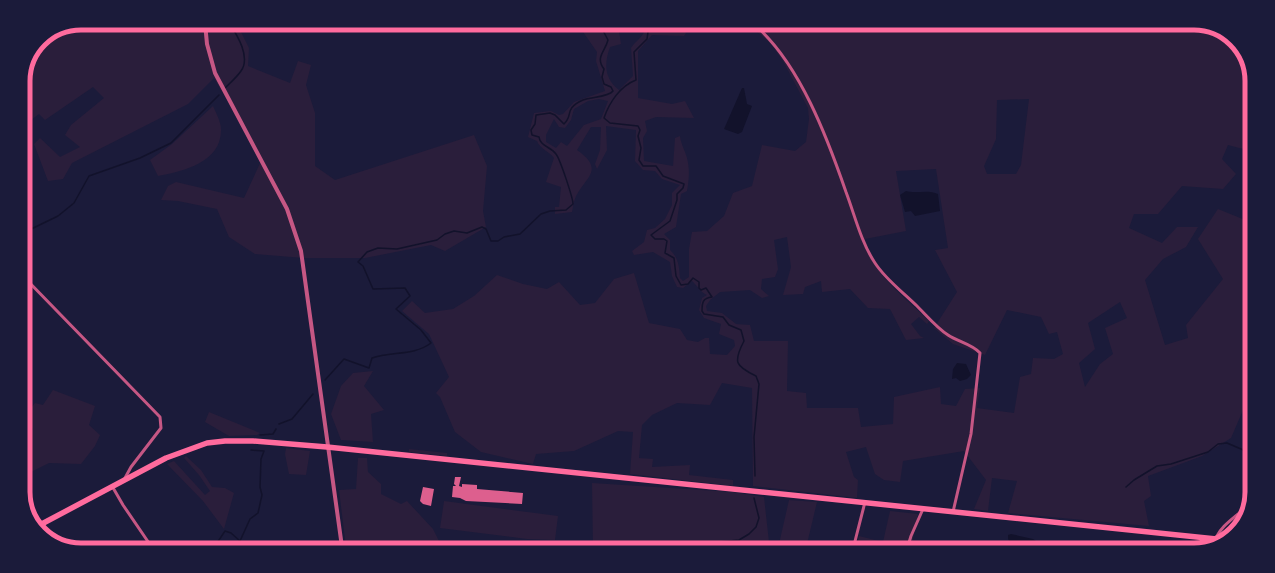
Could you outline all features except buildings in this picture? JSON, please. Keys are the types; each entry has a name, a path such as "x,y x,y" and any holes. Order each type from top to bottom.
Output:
{"highway":[{"path":"42,524 166,458 207,443 225,441 253,441 327,447 865,502 1207,541"}],"street":[{"path":"206,30 207,44 215,73 287,210 296,235 303,267 341,543"},
{"path":"760,30 776,45 784,56 824,131 862,238 875,263 883,274 942,330 957,340 977,349 980,353 971,434 953,512"},
{"path":"30,283 160,417 161,428 131,467 124,480"},
{"path":"112,486 149,543"},
{"path":"855,543 865,502"},
{"path":"909,543 923,509"},
{"path":"1218,537 1226,523 1241,512"}],"shaded area":[{"path":"81,30 240,30 249,48 248,66 290,83 298,61 311,65 306,85 315,113 315,166 335,180 474,135 487,166 483,211 486,227 445,251 431,245 365,258 304,258 255,254 229,237 217,209 178,201 161,200 168,186 176,182 244,198 262,159 214,78 188,104 72,163 63,179 48,181 34,144 40,138 60,157 80,147 65,135 71,125 104,98 93,87 45,120 39,114 30,121 30,78 32,68 39,53 45,45 62,34"},
{"path":"582,30 618,30 621,44 610,47 606,65 610,81 619,90 633,76 631,48 645,30 684,30 686,33 684,36 652,35 638,51 638,98 672,104 685,101 694,118 656,117 645,121 647,131 643,138 644,161 673,166 675,138 680,136 687,158 689,174 687,191 681,194 676,227 664,234 670,240 670,250 677,259 680,278 683,281 689,277 689,249 692,232 707,231 724,216 733,193 752,186 762,145 795,151 806,142 809,119 808,108 783,61 771,44 755,30 1194,30 1204,31 1219,37 1232,47 1240,59 1245,78 1245,149 1228,145 1222,159 1236,174 1223,189 1182,186 1158,214 1134,214 1129,228 1162,243 1177,227 1198,227 1186,247 1163,259 1145,280 1165,345 1188,338 1186,325 1223,279 1198,239 1218,209 1245,220 1245,405 1231,438 1202,456 1148,476 1151,496 1144,501 1149,526 1008,513 1017,481 992,478 988,511 974,509 986,480 964,451 903,461 900,482 884,480 875,474 866,447 846,452 854,477 858,480 857,498 753,486 752,388 722,383 710,405 677,403 652,415 642,425 639,458 653,459 652,467 690,465 689,475 733,480 733,486 630,474 633,432 618,431 574,451 536,454 533,464 481,452 455,432 440,397 436,393 449,377 429,334 402,311 412,301 425,313 453,309 474,296 497,275 523,284 547,289 559,282 580,305 595,303 614,279 634,273 649,323 680,329 687,340 698,342 705,338 709,338 710,354 727,355 735,346 734,340 719,334 721,324 704,318 699,310 702,298 707,295 692,281 683,288 677,287 672,276 670,262 653,252 634,255 632,251 644,242 647,230 655,228 665,219 672,205 672,193 680,185 662,179 655,171 643,170 635,161 636,130 606,126 607,150 597,169 595,164 600,150 601,127 591,127 577,150 586,157 590,164 592,169 590,174 575,199 572,212 555,214 555,207 559,207 561,187 546,182 554,158 538,144 537,141 528,137 534,113 551,111 559,115 563,114 574,102 605,91 596,61 597,52","holes":["599,99 608,101 601,119 584,125 567,146 561,142 556,148 546,142 546,135 554,119 559,127 565,128 571,120 574,109 588,101","1029,99 1021,165 1016,174 987,174 984,166 996,139 997,100","936,169 948,248 935,250 957,292 934,328 953,344 985,355 1007,310 1041,317 1049,334 1057,332 1063,354 1054,359 1033,358 1031,374 1020,377 1014,413 977,408 980,388 965,389 956,406 941,404 940,387 894,397 893,424 861,427 858,408 807,408 806,393 787,391 788,341 754,341 750,325 736,324 722,313 707,311 706,306 710,300 720,292 750,290 762,298 769,296 761,289 762,279 775,277 778,269 774,240 787,237 791,267 783,295 803,294 805,287 821,281 822,292 850,289 868,308 890,309 906,340 924,338 920,336 911,324 919,317 927,324 929,321 900,294 881,273 873,262 865,239 906,231 896,171","1120,302 1127,318 1105,328 1113,354 1100,364 1085,387 1079,363 1095,349 1088,323"]},
{"path":"742,88 744,88 747,104 752,106 742,132 738,134 724,129"},
{"path":"213,106 221,126 220,140 215,150 200,163 190,168 158,176 150,160 172,144"},
{"path":"906,191 930,192 938,194 940,211 915,216 911,211 905,212 900,195"},
{"path":"957,363 966,364 971,375 967,379 960,381 956,378 952,379 953,369"},
{"path":"373,371 364,386 384,410 371,414 373,442 341,440 331,414 341,386 353,373"},
{"path":"53,390 95,406 89,425 100,435 95,446 81,464 49,463 30,472 30,432 33,429 30,427 30,410 35,403 43,405"},
{"path":"209,412 260,433 257,435 229,436 205,422"},
{"path":"286,448 310,451 306,475 289,474 285,454"},
{"path":"409,449 447,453 447,456 409,452"},
{"path":"186,456 201,470 212,487 225,488 234,493 224,529 203,501 167,464 174,461 205,495 210,491 199,475 184,458"},
{"path":"358,458 367,458 368,472 381,484 381,494 401,504 407,501 433,529 439,541 432,543 346,543 339,490 356,489"},
{"path":"592,483 733,492 764,497 769,542 774,543 593,543"},
{"path":"789,500 817,502 807,543 779,543"},
{"path":"444,501 558,516 555,540 527,539 440,528"},
{"path":"890,511 918,514 912,543 857,543 859,536 883,542"},
{"path":"1011,534 1036,541 1035,543 1011,543 1008,539 1008,535"}],"waterway":[{"path":"224,89 241,71 244,65 244,53 242,46 234,30"},
{"path":"325,380 344,359 369,368 372,358 410,352 431,343 421,330 396,309 410,296 405,288 373,289 363,266 358,262 367,252 378,248 397,249 437,240 445,234 454,231 467,233 482,227 486,229 491,241 498,241 504,237 520,234 541,214 550,211 566,210 573,204 566,179 556,154 541,142 539,137 532,135 531,130 535,124 536,115 550,113 555,115 564,124 567,121 571,109 577,103 586,99 608,95 613,91 611,87 604,84 602,77 604,69 600,61 608,40 603,30"},
{"path":"648,30 647,39 634,52 636,80 625,86 620,91 609,107 604,118 610,123 638,126 640,130 638,136 641,148 639,160 643,166 656,166 663,176 684,184 683,188 677,194 677,200 670,221 651,235 655,239 664,239 667,241 665,253 674,258 676,276 681,285 688,284 693,278 699,282 699,288 701,290 706,288 712,297 707,298 702,305 702,311 704,314 723,317 729,325 741,330 744,341 738,354 738,363 744,369 756,376 759,384 754,437 755,476"},
{"path":"30,230 58,216 74,203 89,176 140,158 171,143 219,95"},
{"path":"279,424 292,419 313,394"},
{"path":"260,435 273,434 276,429"},
{"path":"1126,487 1134,480 1157,466 1171,464 1208,452 1218,444 1227,443 1245,451"},
{"path":"217,543 225,531 231,533 240,541 250,519 258,513 262,495 260,487 261,459 264,451 251,450"},
{"path":"718,543 739,540 749,534 756,527 759,518 754,498"}]}
